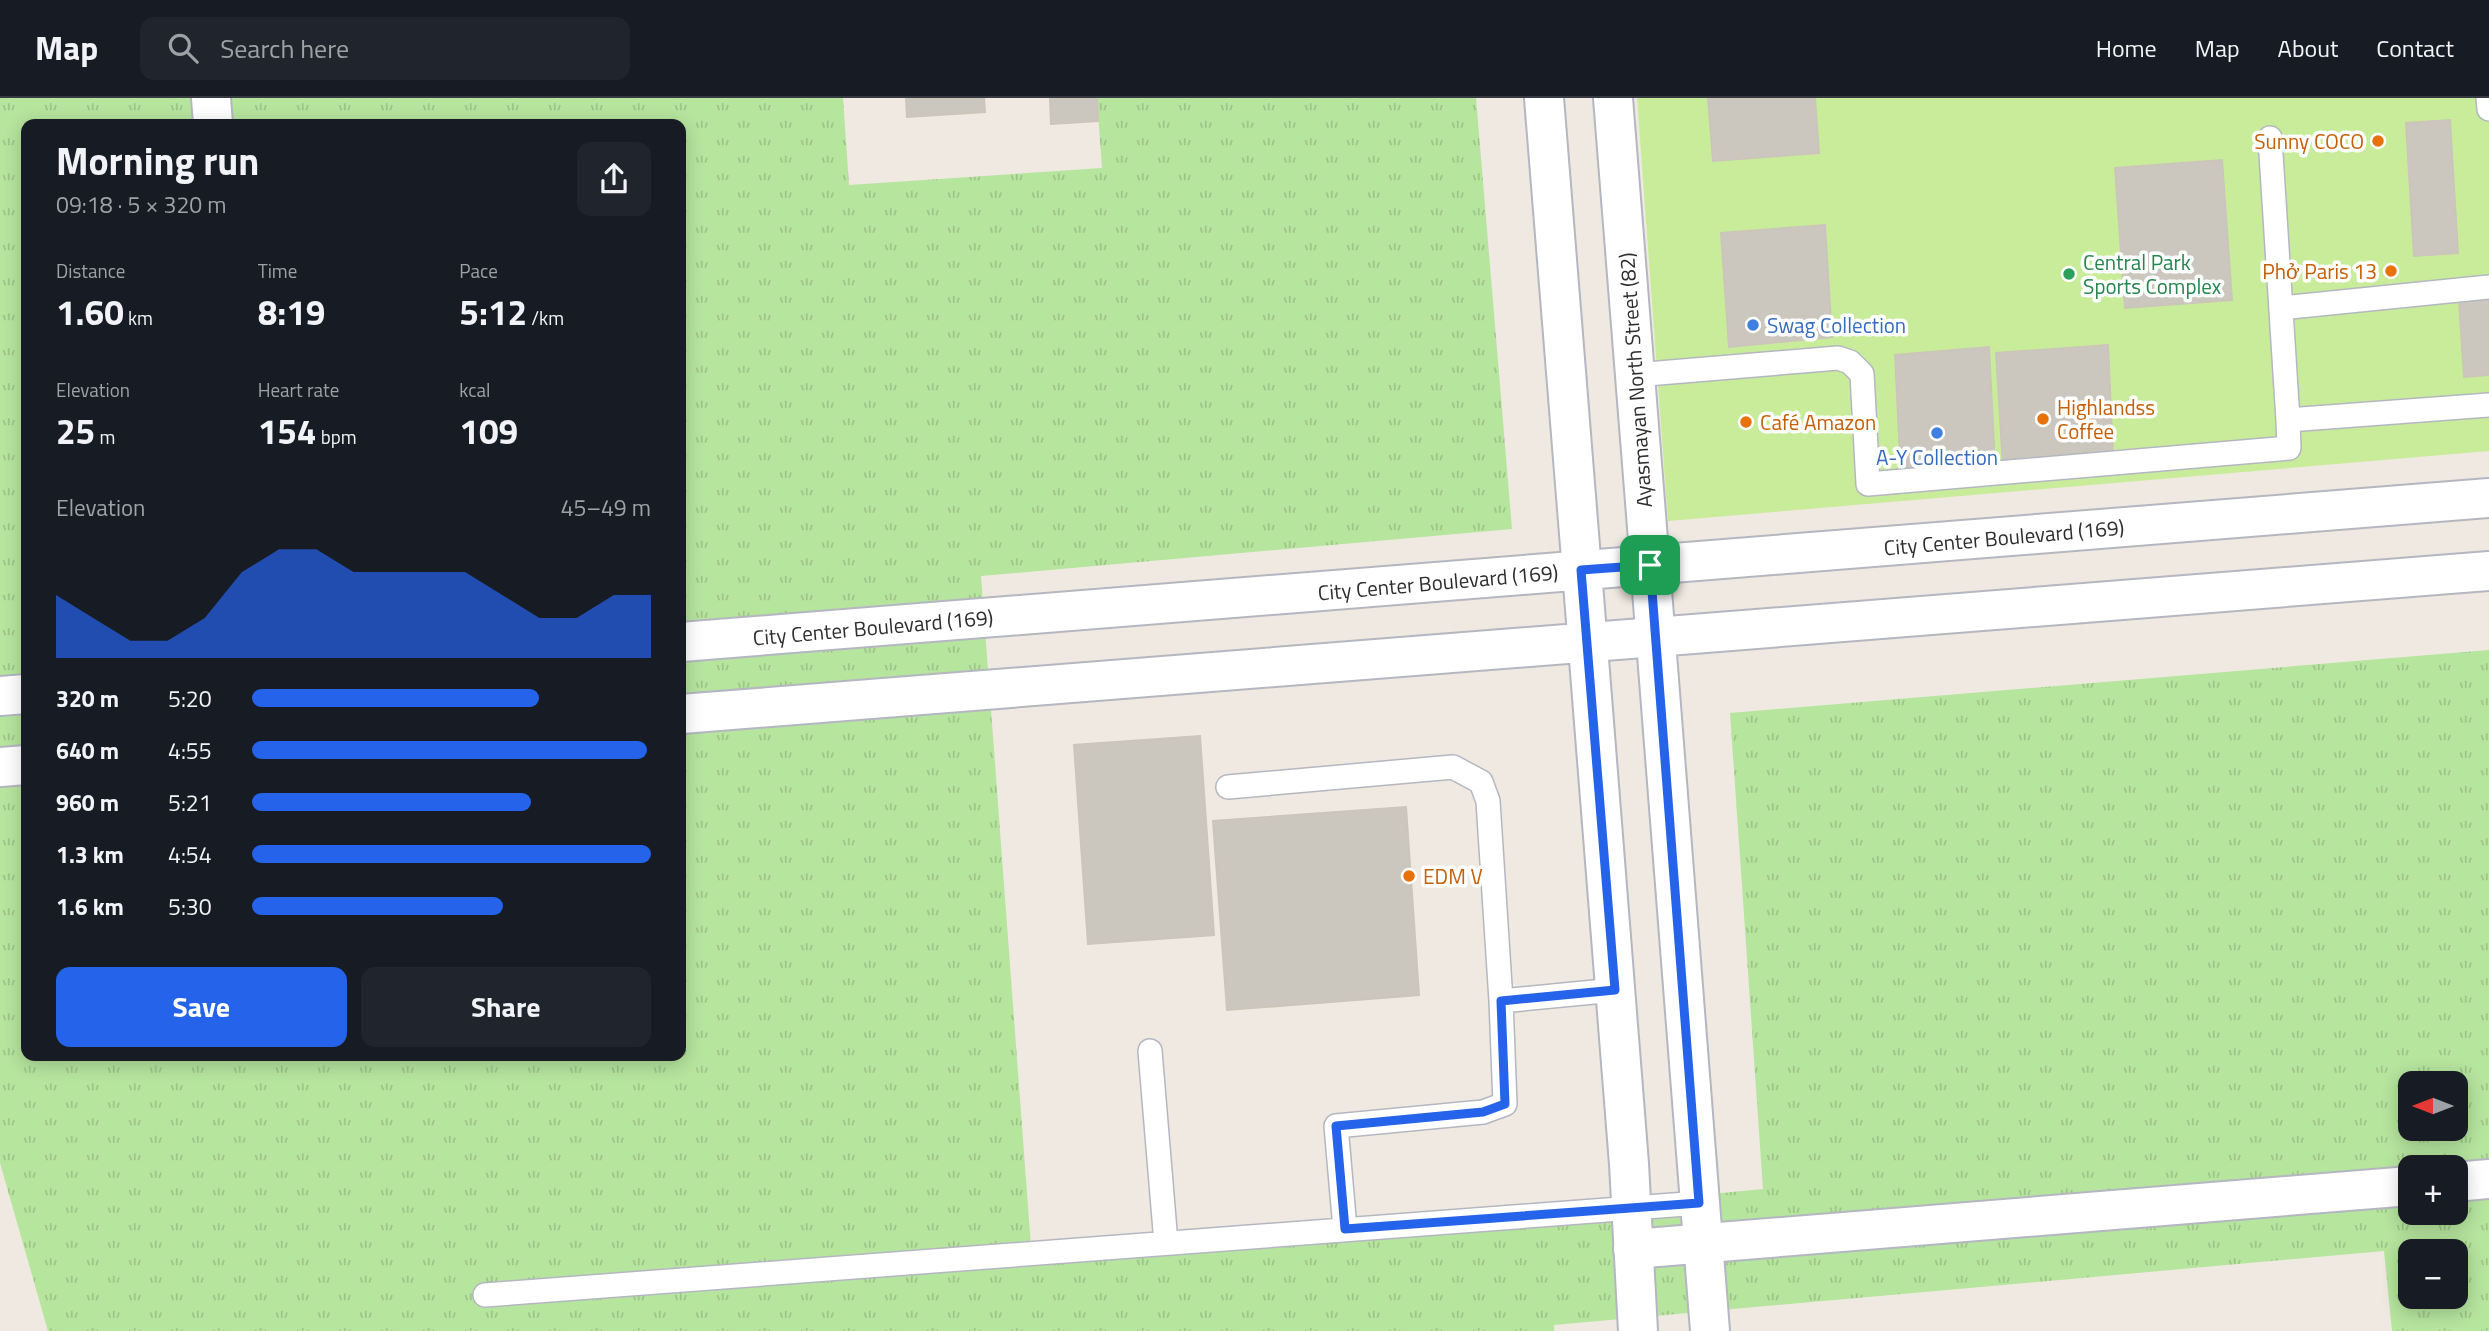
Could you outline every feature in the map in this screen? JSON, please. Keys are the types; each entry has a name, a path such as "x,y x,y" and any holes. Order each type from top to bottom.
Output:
{"main road":[{"path":"211,98 213,119"},
{"path":"1544,98 1615,990 1638,1331"},
{"name":"Ayasmayan North Street (82)","path":"1614,98 1710,1331"},
{"name":"City Center Boulevard (169)","path":"686,642 2489,498"},
{"path":"686,714 2489,571"},
{"path":"0,696 21,694"},
{"path":"0,767 21,765"},
{"path":"2468,1181 2489,1179"},
{"path":"1633,1249 2398,1187"}],"lane":[{"path":"2488,98 2489,109"},
{"path":"1635,374 1838,358 1850,362 1862,374 1868,484 2288,448 2270,138"},
{"path":"2281,308 2489,287"},
{"path":"2288,420 2489,405"},
{"path":"1228,787 1453,766 1481,782 1488,801 1505,1104 1483,1112 1336,1126 1345,1229"},
{"path":"1501,1001 1615,990"},
{"path":"1150,1051 1166,1243"},
{"path":"485,1295 1699,1203"}],"green space":[{"path":"0,98 843,98 849,185 1102,168 1097,98 1476,98 1512,529 981,576 1032,1260 1763,1189 1730,713 2489,650 2489,1331 2392,1331 2384,1251 1554,1325 1554,1331 48,1331 0,1163"},
{"name":"Central Park Sports Complex","path":"1637,98 2489,98 2489,451 1668,521"}],"building":[{"path":"906,98 984,98 985,112 907,117"},
{"path":"1050,98 1097,98 1098,121 1051,124"},
{"path":"1708,98 1815,98 1819,153 1713,161"},
{"path":"2450,120 2458,253 2414,256 2406,123"},
{"path":"2222,160 2232,300 2125,308 2115,168"},
{"path":"1825,225 1832,337 1729,347 1721,233"},
{"path":"2489,298 2489,375 2464,377 2459,301"},
{"path":"2108,345 2113,455 2003,466 1996,353"},
{"path":"1989,347 1995,466 1901,476 1895,355"},
{"path":"1200,736 1214,935 1088,944 1074,745"},
{"path":"1406,807 1419,995 1227,1010 1213,821"}],"place":[{"name":"Sunny COCO","path":"2378,141"},
{"name":"Phở Paris 13","path":"2391,271"},
{"name":"Central Park Sports Complex","path":"2069,274"},
{"name":"Swag Collection","path":"1753,325"},
{"name":"Highlandss Coffee","path":"2043,419"},
{"name":"Café Amazon","path":"1746,422"},
{"name":"A-Y Collection","path":"1937,433"},
{"name":"EDM V","path":"1409,876"}],"route":[{"path":"1650,565 1699,1203 1345,1229 1336,1126 1483,1112 1505,1104 1501,1001 1615,990 1581,570 1650,565"}]}
